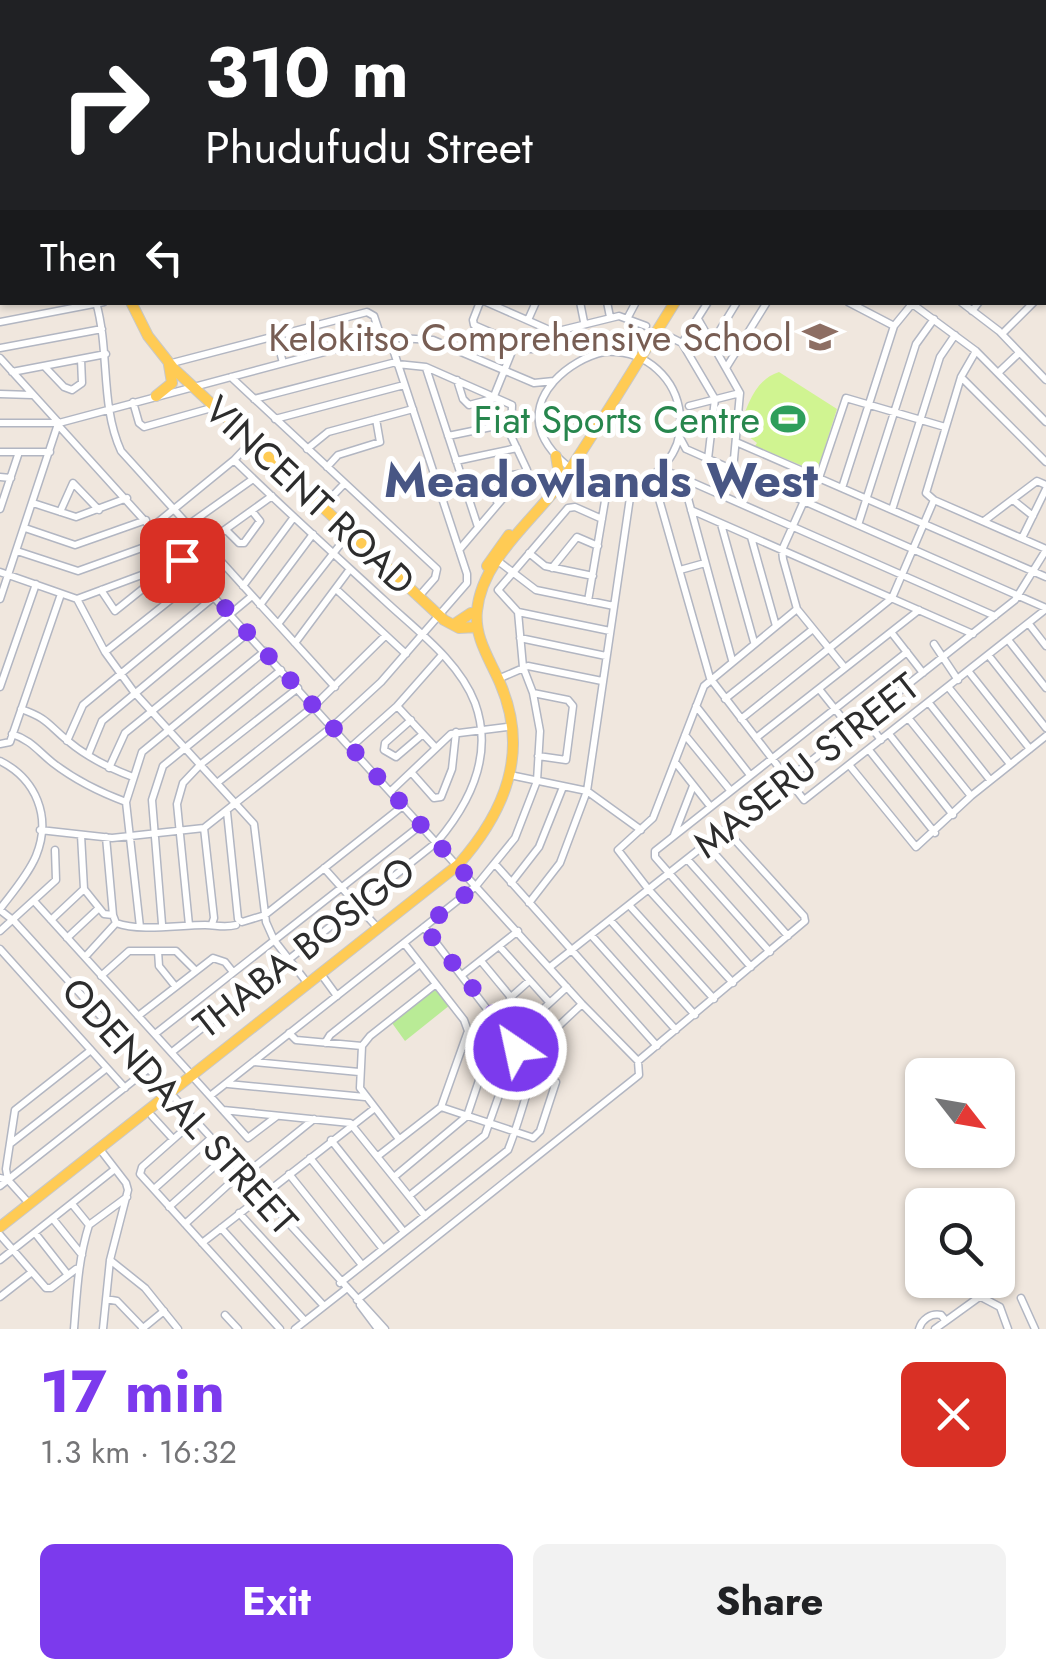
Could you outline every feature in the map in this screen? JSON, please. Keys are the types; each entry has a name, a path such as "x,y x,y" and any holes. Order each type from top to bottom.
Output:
{"main road":[{"name":"VINCENT ROAD","path":"133,305 170,364 252,441"},
{"path":"190,1074 456,863 494,818 510,776 511,720 498,679 469,624 498,560 564,472 669,305"},
{"path":"156,396 173,380 170,364"},
{"name":"VINCENT ROAD","path":"194,386 440,614 469,624"},
{"path":"556,456 564,472 584,478"},
{"path":"0,1224 456,863 488,822 506,771 507,727 499,692 469,624 476,588 490,560 564,472"},
{"name":"VINCENT ROAD","path":"350,532 440,614"},
{"path":"0,1224 168,1092"}],"street":[{"path":"0,322 89,305"},
{"path":"99,305 108,409 121,451 335,687"},
{"path":"481,305 472,320 474,325 535,351 554,332 584,322 628,316 646,326"},
{"path":"528,320 535,305"},
{"path":"581,305 584,322"},
{"path":"608,305 610,317"},
{"path":"628,316 634,305"},
{"path":"682,343 706,305"},
{"path":"712,343 735,305"},
{"path":"726,368 765,305"},
{"path":"854,305 894,326"},
{"path":"842,488 894,326 910,305"},
{"path":"914,305 976,351 1046,422"},
{"path":"965,305 1044,374"},
{"path":"972,311 977,305"},
{"path":"1002,334 1031,305"},
{"path":"507,306 554,332"},
{"path":"40,830 106,838 204,828 333,726 381,682 468,581 397,363 370,312 170,364"},
{"path":"698,319 740,393 733,470"},
{"path":"858,525 918,340 934,319"},
{"path":"0,348 102,329"},
{"path":"664,334 682,343 715,399 708,459"},
{"path":"892,510 942,353 955,335"},
{"path":"276,336 282,362"},
{"path":"0,423 58,424 385,337 438,341 534,383 540,388 543,402 540,430 556,456"},
{"path":"496,396 516,344"},
{"path":"976,351 961,376 926,487 928,495 1046,550"},
{"path":"543,402 568,366 586,356 612,352 638,356 661,372 674,393 680,416 678,436 671,457 653,478 607,489 584,478"},
{"path":"998,373 1019,353"},
{"path":"12,372 106,354"},
{"path":"0,358 582,1004 638,1061 639,1075 358,1302"},
{"path":"45,366 64,387 72,390 82,384 81,359"},
{"path":"254,400 397,363 426,367 512,405 511,436 527,466 525,473 459,550"},
{"path":"426,367 478,527"},
{"path":"230,376 437,570 421,594"},
{"path":"961,376 1046,462"},
{"path":"457,380 463,399 470,404 496,396"},
{"path":"534,383 554,381"},
{"path":"276,420 404,385"},
{"path":"689,406 740,393"},
{"path":"0,394 33,395"},
{"path":"819,478 844,400 848,398 945,427"},
{"path":"133,402 144,427 214,407"},
{"path":"308,449 328,432 412,409"},
{"path":"327,467 338,455 380,442 376,419"},
{"path":"448,436 511,423"},
{"path":"0,599 4,574 17,551 58,424"},
{"path":"653,478 710,678 802,799 807,800 1046,608 686,450 678,436"},
{"path":"25,528 75,545 149,523 234,460 252,441"},
{"path":"736,442 1046,577"},
{"path":"456,461 517,448"},
{"path":"671,457 686,450"},
{"path":"0,452 50,452"},
{"path":"1,504 20,452"},
{"path":"234,460 442,654 470,693 481,729"},
{"path":"662,469 996,616"},
{"path":"525,473 542,488"},
{"path":"498,504 491,480 525,473"},
{"path":"0,478 10,478"},
{"path":"188,525 253,478"},
{"path":"682,478 732,660"},
{"path":"984,522 1038,480 1046,487 1022,538"},
{"path":"60,512 73,483 99,510"},
{"path":"323,506 344,484"},
{"path":"528,903 560,863 587,792 632,484"},
{"path":"588,601 607,489"},
{"path":"206,544 272,496"},
{"path":"33,503 79,517 126,498"},
{"path":"740,719 892,598 934,500"},
{"path":"1013,500 1033,516"},
{"path":"804,501 782,550 797,609 845,668"},
{"path":"602,520 570,507 499,588 501,596 518,612 610,631"},
{"path":"691,510 973,634"},
{"path":"226,530 238,543 244,543 260,522 252,511"},
{"path":"243,586 294,516"},
{"path":"721,523 754,642"},
{"path":"278,624 350,532"},
{"path":"260,605 313,534"},
{"path":"751,536 776,626"},
{"path":"552,568 577,537 598,546"},
{"path":"17,551 78,571 164,540"},
{"name":"MASERU STREET","path":"550,967 1020,596 1046,550"},
{"path":"529,553 552,568 593,576"},
{"path":"4,574 77,599 182,560"},
{"path":"498,560 536,590 614,606"},
{"path":"680,570 705,563"},
{"path":"101,590 112,610 117,610 171,566"},
{"path":"295,644 350,569"},
{"path":"105,652 198,578"},
{"path":"0,688 36,584"},
{"path":"336,590 406,654"},
{"path":"11,738 61,594"},
{"path":"67,740 78,710 215,596"},
{"path":"88,755 100,724 252,596"},
{"path":"77,599 105,652 134,692 256,830 265,915 274,940 305,980"},
{"path":"733,983 618,852 621,844 653,818 710,678 797,609"},
{"path":"756,738 919,610"},
{"path":"210,1096 476,886 517,834 538,781 539,728 524,666 518,612"},
{"path":"1030,624 1046,646"},
{"path":"725,699 813,629"},
{"path":"891,632 923,673"},
{"path":"110,768 122,737 248,633"},
{"path":"217,783 314,706 385,636"},
{"path":"520,638 606,656"},
{"path":"1009,641 1046,688"},
{"path":"934,644 958,680"},
{"path":"140,927 126,802 143,750 264,651"},
{"path":"751,968 654,854 906,652"},
{"path":"351,747 397,706 442,654"},
{"path":"989,656 1046,728"},
{"path":"498,679 524,666 602,681"},
{"path":"162,924 153,794 163,766 281,670"},
{"path":"969,672 1030,748"},
{"path":"190,925 178,797 186,777 298,688"},
{"path":"949,688 1010,764"},
{"path":"819,689 852,730"},
{"path":"533,693 568,700 573,706 566,760 538,756"},
{"path":"929,703 990,780"},
{"path":"397,706 436,748"},
{"path":"696,706 750,775"},
{"path":"21,709 47,719 88,755 132,777"},
{"path":"865,719 881,740"},
{"path":"909,719 971,796"},
{"path":"411,720 384,745 389,756 399,756 422,734"},
{"path":"391,791 456,732 507,727"},
{"name":"THABA BOSIGO","path":"172,1052 437,842 464,809 476,780 481,729"},
{"path":"411,772 431,796 441,798 452,769 456,732"},
{"path":"685,734 730,790"},
{"path":"889,734 952,814"},
{"path":"850,766 912,845 918,847 971,796 1046,736"},
{"path":"0,744 11,738 29,740 92,789 126,802"},
{"path":"870,750 935,833"},
{"path":"0,761 34,788 41,807 36,856 0,910"},
{"path":"675,762 710,806"},
{"path":"510,776 587,792 641,830"},
{"path":"674,836 694,785"},
{"path":"512,883 539,848 563,787"},
{"path":"227,810 238,919 246,921 265,915 404,805"},
{"path":"154,1034 421,824"},
{"path":"204,828 212,924"},
{"path":"638,1061 804,923 804,916 726,829"},
{"path":"80,835 84,889 104,914 140,927 236,925"},
{"path":"84,957 114,919 106,838"},
{"path":"706,844 788,936"},
{"path":"0,931 56,880 56,850"},
{"path":"687,859 770,952"},
{"path":"494,864 658,1046"},
{"path":"324,868 375,925"},
{"path":"51,920 84,889"},
{"path":"34,900 248,1138 278,1116"},
{"path":"629,905 714,998"},
{"path":"67,938 99,908"},
{"name":"ODENDAAL STREET","path":"0,910 381,1329"},
{"path":"610,920 695,1014"},
{"path":"409,1196 483,1138 516,1049 514,1040 424,927"},
{"path":"462,975 518,931"},
{"path":"591,935 676,1030"},
{"path":"378,1156 441,1107 468,1028 404,943"},
{"path":"499,946 549,1002"},
{"path":"0,949 124,1088"},
{"path":"158,950 160,966 175,986"},
{"path":"102,976 127,952 178,951 194,970"},
{"path":"138,1016 215,957 233,972"},
{"path":"481,961 529,1022 546,1036 582,1004"},
{"path":"325,1043 330,1034 420,964"},
{"path":"320,974 338,996"},
{"path":"510,998 529,981"},
{"path":"400,1140 358,1084 362,1046 436,984"},
{"path":"529,1022 567,986"},
{"path":"394,1176 467,1116 498,1021"},
{"path":"289,1034 296,1040 362,1046"},
{"path":"3,1181 17,1108 91,1050"},
{"path":"253,1062 359,1072"},
{"path":"10,1144 108,1068"},
{"path":"3,1181 147,1070"},
{"path":"294,1329 324,1306 362,1265 506,1152 514,1132 533,1073 544,1071 556,1084 537,1136 531,1138 514,1132 441,1107"},
{"path":"226,1084 366,1097"},
{"path":"202,1243 375,1108"},
{"path":"224,1110 353,1125 425,1216"},
{"path":"152,1116 174,1140"},
{"path":"185,1224 315,1119"},
{"path":"194,1121 141,1168 140,1174 280,1329"},
{"path":"154,1190 210,1139"},
{"path":"332,1140 404,1232"},
{"path":"99,1148 126,1183 127,1197 110,1260 103,1329"},
{"path":"169,1207 226,1156"},
{"path":"310,1158 383,1249"},
{"path":"0,1260 116,1169"},
{"path":"289,1174 362,1265"},
{"path":"3,1181 26,1200"},
{"path":"0,1235 48,1288 76,1268 89,1225 127,1197"},
{"path":"72,1204 89,1225"},
{"path":"239,1214 324,1306"},
{"path":"53,1219 82,1255"},
{"path":"220,1228 305,1321"},
{"path":"34,1233 68,1275"},
{"path":"110,1260 142,1286 178,1329"},
{"path":"74,1329 80,1278 76,1268"},
{"path":"0,1297 32,1272"},
{"path":"935,1329 978,1298"},
{"path":"986,1298 1000,1307 1008,1329"},
{"path":"1020,1298 1035,1329"},
{"path":"106,1299 117,1300 143,1329 164,1311"},
{"path":"919,1329 924,1319 935,1313 946,1321"},
{"path":"225,1315 238,1329"}],"green space":[{"name":"Fiat Sports Centre","path":"779,372 837,409 817,472 755,446 757,443 739,429 757,388"},
{"path":"436,988 450,1005 405,1041 392,1023"}],"place":[{"name":"Kelokitso Comprehensive School","path":"820,337"},
{"name":"Fiat Sports Centre","path":"788,419"}],"district":[{"name":"Meadowlands West","path":"601,480"}],"route":[{"path":"182,560 476,886 424,927 514,1040 516,1049"}]}
